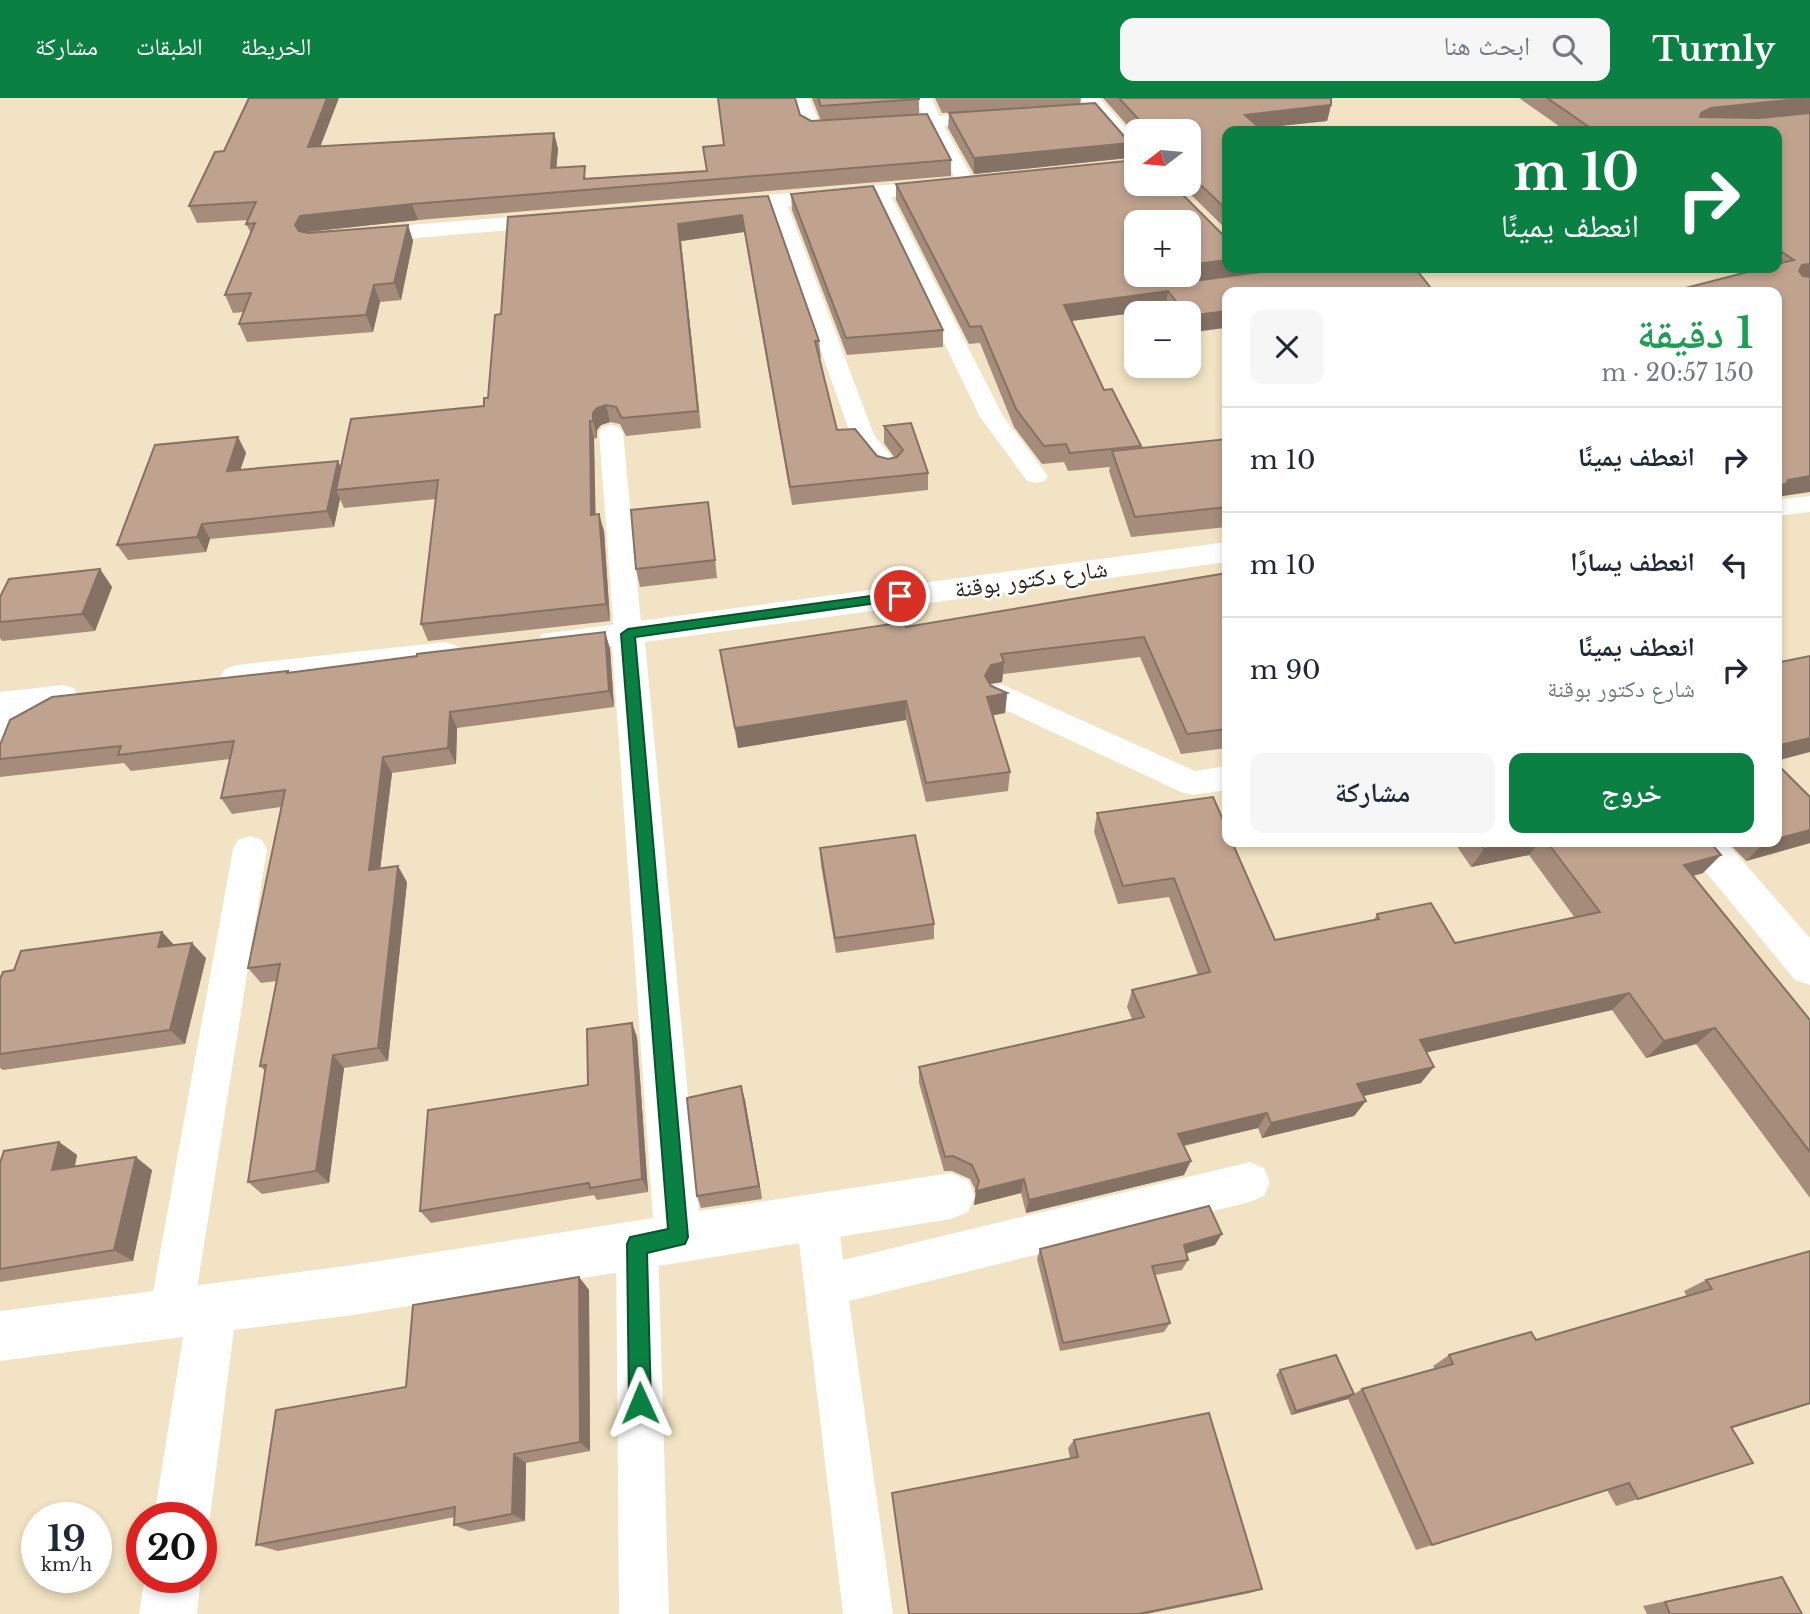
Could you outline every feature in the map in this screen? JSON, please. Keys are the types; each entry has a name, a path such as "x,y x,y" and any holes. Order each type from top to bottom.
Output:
{"street":[{"path":"1094,104 1124,150"},
{"path":"699,208 993,182"},
{"path":"343,237 580,218"},
{"name":"شارع دكتور بوقنة","path":"209,680 628,634 1222,553"},
{"path":"628,634 658,1241"},
{"path":"0,751 6,727 76,694"},
{"path":"1707,847 1810,967"},
{"path":"0,1336 353,1290 951,1196"},
{"path":"183,1502 192,1311"},
{"path":"167,1614 170,1593"}],"lane":[{"path":"801,98 813,130 1016,116"},
{"path":"924,98 933,121 967,184"},
{"path":"1071,112 1094,104"},
{"path":"880,192 992,417 1037,476"},
{"path":"777,201 863,436 888,467"},
{"path":"611,432 628,634"},
{"path":"1782,507 1810,503"},
{"path":"0,704 76,694"},
{"path":"1001,695 1192,783 1222,779"},
{"path":"192,1311 250,849"},
{"path":"826,1285 1250,1182"},
{"path":"817,1217 867,1614"},
{"path":"644,1614 658,1241"}],"building":[{"path":"249,98 327,98 308,147 554,133 551,168 585,166 584,179 707,171 703,147 724,145 718,98 795,98 800,115 811,121 927,114 951,160 412,204 300,216 295,225 299,231 308,233 408,225 394,283 374,285 366,315 239,324 251,293 225,295 255,223 246,224 256,202 189,206 215,152 224,151"},
{"path":"818,98 919,98 919,99 821,106"},
{"path":"1119,98 1331,98 1331,105 1245,115 1257,126 1222,126 1222,205 1201,185 1201,119 1138,119"},
{"path":"1547,98 1806,98 1711,108 1701,113 1700,117 1759,118 1810,113 1810,264 1802,265 1799,271 1803,276 1810,277 1810,476 1788,480 1782,485 1782,287 1689,287 1744,273 1782,273 1782,263 1794,260 1782,252 1782,126 1588,126"},
{"path":"1095,103 1124,136 1124,144 974,158 949,113"},
{"path":"1124,161 1124,196 1184,196 1198,210 1124,210 1124,287 1201,287 1201,280 1253,273 1419,273 1430,287 1222,287 1222,312 1201,314 1201,301 1176,301 1168,291 1064,305 1104,390 1112,389 1141,446 1070,453 1066,444 1044,446 1016,409 981,326 970,327 896,184"},
{"path":"873,186 943,330 846,338 791,194"},
{"path":"768,196 819,341 815,341 837,430 855,429 877,456 888,459 897,457 903,450 884,426 911,423 928,473 790,487 742,215 678,224 698,411 622,418 616,407 606,405 597,408 593,413 593,421 590,421 591,515 599,514 606,604 421,624 438,480 336,490 351,419 484,406 484,398 488,398 495,315 501,314 508,217"},
{"path":"1201,213 1222,234 1222,261 1201,263"},
{"path":"238,437 227,471 338,461 327,511 202,524 197,537 117,545 155,445"},
{"path":"1222,440 1222,508 1135,517 1112,451"},
{"path":"708,502 715,560 636,569 631,510"},
{"path":"100,569 82,614 0,622 0,597 9,579"},
{"path":"1222,574 1222,730 1187,734 1144,637 1001,654 1004,662 991,665 985,676 991,686 1007,693 987,697 1010,772 926,783 906,701 735,728 720,650 904,622 906,627"},
{"path":"605,632 609,691 450,712 448,748 383,757 369,870 398,866 378,1048 333,1055 316,1171 248,1182 266,1065 260,1066 280,964 248,968 285,790 221,798 234,741 118,755 121,746 0,759 0,745 10,720 52,697 288,671 287,673 417,654"},
{"path":"1810,656 1810,738 1782,745 1782,662"},
{"path":"1782,769 1810,797 1810,830 1782,837"},
{"path":"1213,797 1222,818 1222,847 1234,847 1275,940 1379,919 1377,914 1431,903 1455,943 1600,912 1551,847 1714,847 1721,855 1684,865 1810,1020 1810,1152 1715,1028 1664,1041 1629,993 1420,1040 1434,1067 1357,1084 1366,1101 1271,1123 1267,1113 1178,1134 1191,1161 1029,1200 1024,1179 976,1191 979,1181 972,1165 953,1156 945,1157 919,1067 1144,1017 1132,990 1210,972 1174,878 1123,886 1097,813"},
{"path":"915,835 934,924 835,938 820,848"},
{"path":"162,932 158,947 192,943 170,1030 0,1054 0,979 3,972 14,970 21,951"},
{"path":"632,1023 642,1179 590,1188 589,1183 420,1211 428,1110 588,1085 587,1029"},
{"path":"741,1086 759,1186 697,1196 687,1098"},
{"path":"59,1142 52,1170 136,1157 114,1250 0,1269 0,1163 4,1151"},
{"path":"1209,1206 1222,1234 1184,1245 1188,1260 1152,1266 1170,1323 1063,1343 1040,1249"},
{"path":"1810,1251 1810,1403 1731,1427 1753,1463 1638,1499 1629,1483 1432,1545 1362,1389 1453,1364 1449,1355 1531,1332 1536,1340 1712,1289 1706,1280"},
{"path":"579,1277 580,1442 514,1454 512,1514 454,1525 455,1507 256,1545 276,1410 406,1387 413,1305"},
{"path":"1336,1355 1354,1394 1296,1411 1280,1370"},
{"path":"1209,1413 1262,1589 1138,1614 909,1614 892,1493 1078,1457 1074,1440"},
{"path":"1782,1577 1802,1614 1670,1614 1665,1602"}],"route":[{"path":"640,1403 637,1244 678,1237 628,634 900,596"}]}
